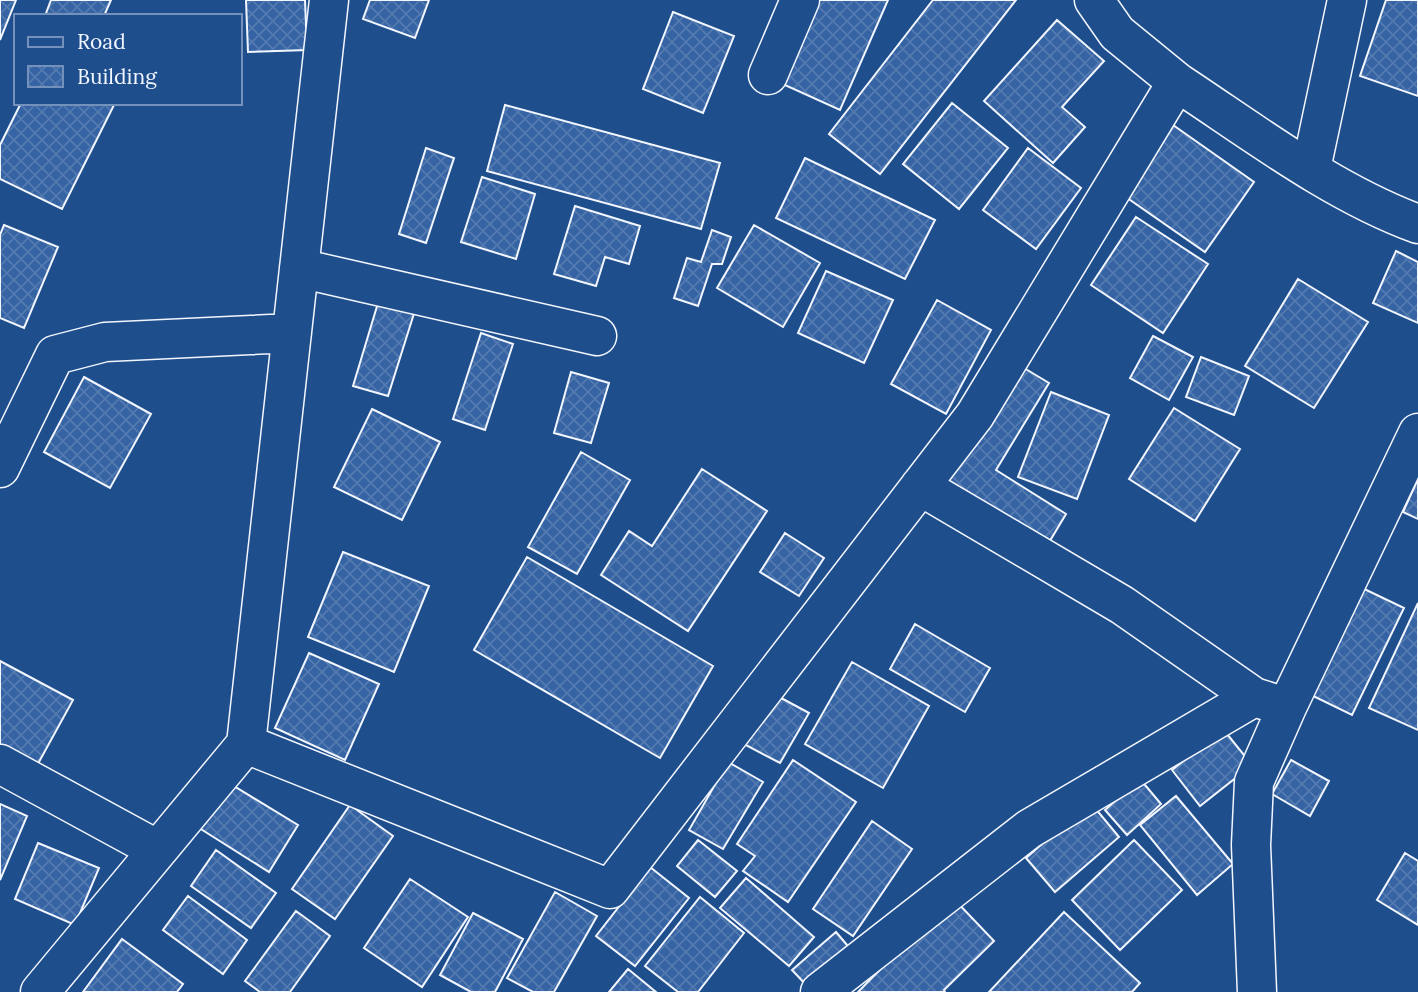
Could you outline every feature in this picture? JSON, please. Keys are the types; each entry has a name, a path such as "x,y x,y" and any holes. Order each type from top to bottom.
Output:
{"street":[{"path":"40,992 246,744 329,0"},
{"path":"768,75 800,0"},
{"path":"1094,0 1117,33 1177,82 1311,169 1389,214 1418,224"},
{"path":"1311,169 1347,0"},
{"path":"246,744 610,889 975,415 1177,82"},
{"path":"299,268 597,335"},
{"path":"0,468 55,355 105,342 292,333"},
{"path":"1257,992 1251,845 1254,782 1271,702 1418,433"},
{"path":"920,486 1122,604 1271,702"},
{"path":"820,992 1029,829 1271,702"},
{"path":"0,764 158,850"}],"building":[{"path":"0,0 16,0 0,40"},
{"path":"51,0 111,0 105,14 46,14"},
{"path":"246,0 305,0 307,50 248,52"},
{"path":"370,0 429,0 415,38 363,19"},
{"path":"813,0 888,0 840,110 776,81"},
{"path":"933,0 1016,0 880,174 829,134"},
{"path":"1386,0 1418,0 1418,96 1360,76"},
{"path":"673,12 734,36 703,113 643,89"},
{"path":"1057,20 1104,61 1062,107 1085,127 1053,163 984,101"},
{"path":"952,103 1008,148 959,209 903,164"},
{"path":"20,105 114,105 62,209 0,179 0,145"},
{"path":"505,105 720,163 701,229 487,171"},
{"path":"1173,125 1254,182 1205,252 1123,195"},
{"path":"426,148 454,158 426,243 399,234"},
{"path":"1028,148 1081,188 1036,249 983,210"},
{"path":"805,158 935,220 905,279 776,218"},
{"path":"482,177 535,194 516,259 461,242"},
{"path":"575,206 640,226 629,264 605,257 596,286 554,274"},
{"path":"1136,217 1208,264 1163,333 1091,285"},
{"path":"4,225 58,247 24,328 0,318 0,235"},
{"path":"754,225 820,263 783,327 717,288"},
{"path":"712,230 731,237 722,264 712,264 698,306 674,298 687,258 701,262"},
{"path":"1396,251 1418,262 1418,323 1373,303"},
{"path":"826,271 893,300 864,363 798,333"},
{"path":"1298,279 1368,322 1314,408 1245,366"},
{"path":"381,293 417,304 388,396 353,386"},
{"path":"937,300 991,330 946,414 891,384"},
{"path":"481,333 513,344 485,430 453,419"},
{"path":"1153,336 1193,357 1169,400 1130,378"},
{"path":"1201,357 1249,376 1234,415 1186,397"},
{"path":"1019,365 1049,383 996,470 1066,514 1048,544 948,482"},
{"path":"571,372 609,383 591,443 554,433"},
{"path":"84,377 151,414 110,488 44,452"},
{"path":"1051,392 1109,415 1077,499 1018,477"},
{"path":"1174,408 1240,449 1195,521 1129,479"},
{"path":"372,409 440,442 402,520 334,487"},
{"path":"581,452 630,480 577,574 528,547"},
{"path":"702,469 767,511 688,631 601,575 629,531 652,546"},
{"path":"1418,479 1418,519 1403,512"},
{"path":"785,533 824,558 799,596 760,572"},
{"path":"343,552 429,586 394,672 308,637"},
{"path":"527,557 713,666 660,758 474,650"},
{"path":"1358,586 1404,608 1352,715 1307,693"},
{"path":"1418,603 1418,730 1369,708"},
{"path":"915,624 990,668 965,712 890,669"},
{"path":"309,653 379,684 345,760 275,728"},
{"path":"0,661 73,700 34,771 0,752"},
{"path":"852,662 929,706 883,788 805,744"},
{"path":"770,692 809,713 780,763 742,743"},
{"path":"1223,729 1252,765 1200,806 1172,770"},
{"path":"793,760 856,802 788,902 743,871 755,856 737,844"},
{"path":"1291,760 1329,781 1310,816 1272,794"},
{"path":"728,762 763,782 723,849 689,830"},
{"path":"1140,779 1161,804 1127,835 1105,810"},
{"path":"224,780 298,825 269,872 196,826"},
{"path":"1176,796 1233,864 1197,895 1140,825"},
{"path":"1090,802 1119,837 1055,892 1026,858"},
{"path":"0,804 27,816 0,880"},
{"path":"350,805 393,836 335,919 292,889"},
{"path":"872,821 912,849 853,936 813,909"},
{"path":"698,840 737,871 715,897 677,866"},
{"path":"1134,840 1182,890 1120,950 1072,900"},
{"path":"38,843 99,868 75,925 15,899"},
{"path":"216,850 276,893 251,928 191,886"},
{"path":"1405,853 1418,861 1418,925 1377,900"},
{"path":"650,867 689,898 635,966 596,936"},
{"path":"746,878 814,937 789,966 720,908"},
{"path":"410,879 468,917 422,987 364,948"},
{"path":"555,892 597,916 554,992 533,992 507,978"},
{"path":"188,896 247,940 223,974 163,930"},
{"path":"700,897 744,933 698,992 678,992 645,966"},
{"path":"952,897 994,941 944,990 945,992 858,992"},
{"path":"296,911 330,936 290,992 260,992 245,981"},
{"path":"1064,912 1140,983 1132,992 989,992"},
{"path":"473,913 523,939 495,992 471,992 440,975"},
{"path":"836,932 853,952 810,989 792,970"},
{"path":"122,939 183,984 177,992 83,992"},
{"path":"628,969 656,992 609,992"}]}
